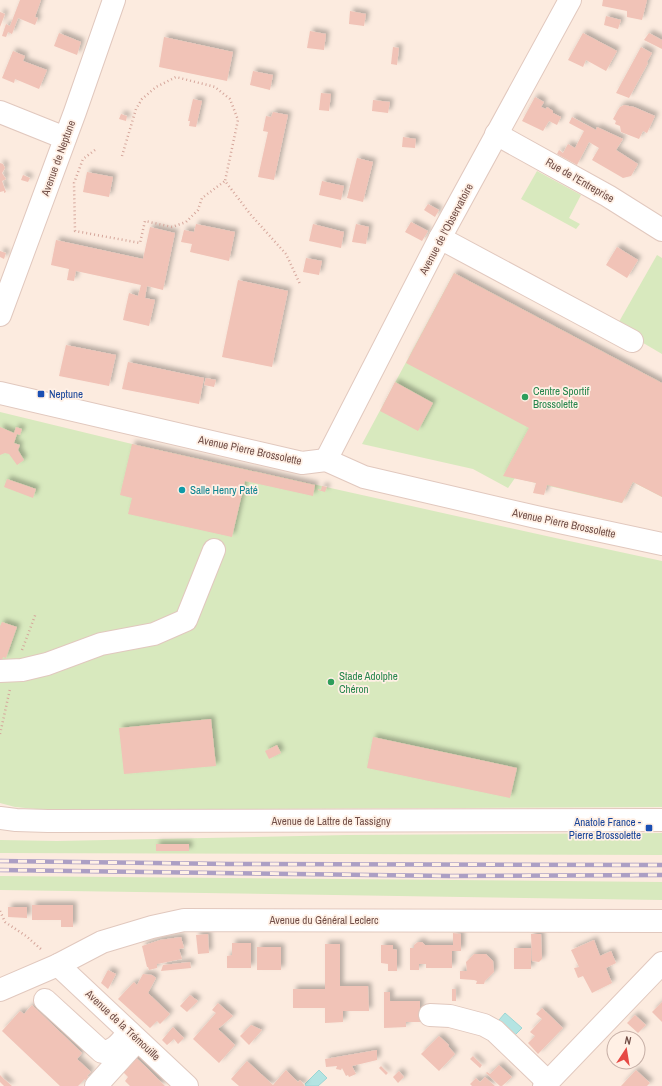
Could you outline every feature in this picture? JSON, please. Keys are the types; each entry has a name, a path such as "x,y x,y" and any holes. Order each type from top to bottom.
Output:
{"street":[{"name":"Avenue de Neptune","path":"0,315 114,0"},
{"name":"Avenue de l'Observatoire","path":"326,460 440,238 570,0"},
{"path":"0,112 65,138"},
{"name":"Rue de l'Entreprise","path":"496,134 608,196 662,230"},
{"path":"440,238 632,341"},
{"name":"Avenue Pierre Brossolette","path":"0,393 302,463 326,460 364,477 536,517 662,544"},
{"path":"0,671 22,670 46,664 100,644 154,634 186,620 214,550"},
{"name":"Avenue de Lattre de Tassigny","path":"0,818 48,822 662,820"},
{"name":"Avenue du Général Leclerc","path":"0,990 58,965 102,942 152,927 184,920 662,921"},
{"path":"430,1015 450,1016 484,1025 495,1031 546,1084 662,963"},
{"name":"Avenue de la Trémouille","path":"58,965 187,1086"},
{"path":"45,1000 102,1052 108,1052 134,1036"},
{"path":"96,1086 134,1036"}],"path":[{"path":"95,150 83,159 74,183 75,231 140,243 145,221 172,227 186,222 198,210 202,198 224,181 238,120 230,99 215,87 176,78 156,87 142,99 136,109 122,156"},
{"path":"224,181 250,215 286,254 300,284"},
{"path":"0,910 5,922 26,936 58,965"}],"green space":[{"path":"537,171 581,195 569,218 580,224 576,229 521,199"},
{"path":"657,255 662,258 662,354 616,327"},
{"name":"Centre Sportif Brossolette","path":"454,273 662,383 662,497 633,482 622,503 515,478 508,488 473,469 362,444"},
{"name":"Stade Adolphe Chéron","path":"0,412 132,444 662,561 662,807 47,810 15,807 0,803"},
{"path":"662,833 662,855 0,853 0,840 57,841 347,835"},
{"path":"0,876 662,882 662,900 0,890"}],"water":[{"path":"505,1013 522,1028 515,1035 499,1020"},
{"path":"319,1070 327,1078 318,1086 306,1086 305,1084"}],"building":[{"path":"20,0 41,0 35,17 38,18 35,25 18,18 12,34 8,32 6,37 2,36 6,24 10,26"},
{"path":"603,0 647,0 642,20 627,17 627,11 602,6"},
{"path":"350,11 366,14 364,26 349,24"},
{"path":"0,12 5,14 0,27"},
{"path":"606,16 621,20 618,29 604,25"},
{"path":"310,31 326,34 324,50 307,48"},
{"path":"59,33 81,42 77,55 54,46"},
{"path":"583,33 617,51 606,71 586,60 583,67 568,60"},
{"path":"649,33 662,40 662,49 644,40"},
{"path":"164,37 233,52 227,81 159,67"},
{"path":"393,47 399,48 397,65 391,64"},
{"path":"641,47 652,53 629,98 616,93"},
{"path":"13,51 25,56 23,61 47,70 39,89 15,79 14,83 2,78"},
{"path":"253,71 273,75 270,90 250,85"},
{"path":"321,93 331,94 329,111 319,110"},
{"path":"535,97 544,102 541,107 546,109 547,107 553,111 553,113 561,117 557,125 549,121 543,131 522,121"},
{"path":"193,99 202,101 196,127 189,126 190,121 188,121"},
{"path":"373,100 390,102 388,113 372,111"},
{"path":"624,105 634,107 655,116 647,133 643,131 639,139 621,132 620,126 615,124 616,121 613,119 620,107"},
{"path":"273,112 288,115 274,180 258,177 268,132 263,131 266,116 271,117"},
{"path":"121,114 127,116 126,121 119,119"},
{"path":"572,117 596,130 597,127 623,139 616,150 638,164 631,176 623,178 592,160 599,148 589,142 577,165 557,154 559,150 563,153 568,144 575,148 584,131 569,123"},
{"path":"403,137 416,139 415,148 402,147"},
{"path":"357,158 373,162 363,202 347,198"},
{"path":"0,163 3,164 5,168 2,173 6,179 2,181 6,192 4,193 4,191 0,192"},
{"path":"87,172 113,177 109,197 83,192"},
{"path":"23,175 30,178 28,182 21,180"},
{"path":"322,181 344,186 341,200 319,195"},
{"path":"428,204 439,210 435,217 424,210"},
{"path":"411,222 428,231 422,241 405,232"},
{"path":"196,224 235,232 229,261 190,252 192,244 181,242 184,230 194,232"},
{"path":"313,224 344,232 341,248 309,241"},
{"path":"356,224 369,227 366,244 352,242"},
{"path":"150,227 175,233 163,290 147,286 145,298 155,300 149,326 123,320 129,293 138,296 141,285 76,271 74,281 67,280 69,269 51,265 56,240 143,259"},
{"path":"617,247 638,260 627,278 606,265"},
{"path":"0,251 6,253 4,259 0,257"},
{"path":"306,258 322,261 319,275 303,272"},
{"name":"Centre Sportif Brossolette","path":"454,273 662,383 662,497 633,482 622,503 547,485 544,495 533,493 536,483 503,476 529,428 406,363"},
{"path":"238,280 288,291 272,367 222,357"},
{"path":"66,345 116,355 109,386 59,376"},
{"path":"128,362 204,378 199,404 122,389"},
{"path":"206,378 216,380 214,387 204,385"},
{"path":"395,382 433,403 418,431 380,411"},
{"path":"0,427 14,433 16,427 22,429 20,435 17,434 14,443 20,445 18,450 24,460 17,465 9,454 5,453 0,455"},
{"name":"Salle Henry Paté","path":"132,444 315,485 313,496 245,481 232,537 128,514 132,498 120,495"},
{"path":"7,479 36,489 33,498 4,487"},
{"path":"322,486 327,487 325,492 318,490 321,490"},
{"path":"2,622 17,627 6,658 3,657 2,661 0,660 0,626"},
{"path":"211,719 216,766 124,774 119,728"},
{"path":"373,737 517,768 510,798 367,768"},
{"path":"277,745 281,753 269,759 265,751"},
{"path":"156,844 189,844 189,851 156,851"},
{"path":"32,905 73,905 73,927 61,927 61,920 32,920"},
{"path":"8,907 27,907 27,918 8,917"},
{"path":"453,933 461,934 461,951 452,951 452,968 426,968 426,964 419,964 419,970 410,970 410,948 414,948 414,945 418,942 422,942 425,945 453,945"},
{"path":"208,934 209,953 198,954 196,935"},
{"path":"531,934 541,934 542,959 539,962 532,961"},
{"path":"181,937 184,948 179,949 182,959 157,964 157,968 149,970 142,946 160,940"},
{"path":"594,940 600,956 611,951 616,963 606,968 612,983 592,993 583,976 578,978 574,968 579,967 571,950"},
{"path":"232,943 251,943 251,968 227,968 227,956 232,955"},
{"path":"325,944 340,944 340,986 368,986 369,1011 343,1011 343,1022 325,1023 325,1008 293,1008 293,989 325,989"},
{"path":"381,945 393,945 393,949 397,950 397,971 388,971 388,964 381,963"},
{"path":"257,947 281,947 281,970 257,970"},
{"path":"514,948 531,948 531,969 514,969"},
{"path":"474,954 486,954 493,961 494,972 484,984 476,984 477,981 474,980 460,979 460,971 467,971 466,962"},
{"path":"190,962 191,968 161,971 163,965"},
{"path":"108,970 116,974 108,989 101,983"},
{"path":"143,974 152,975 156,978 148,993 170,1014 160,1024 157,1021 150,1028 118,999 134,982 137,985"},
{"path":"452,989 456,989 456,1001 452,1001"},
{"path":"384,992 390,992 390,1001 420,1001 420,1022 406,1022 406,1027 384,1028"},
{"path":"190,995 198,1001 187,1012 180,1006"},
{"path":"662,1002 662,1022 652,1012"},
{"path":"218,1003 233,1016 218,1029 235,1045 219,1063 193,1039 216,1013 212,1010"},
{"path":"32,1005 82,1053 77,1059 91,1072 87,1076 89,1077 86,1081 85,1079 78,1086 60,1086 2,1031 20,1011 24,1014"},
{"path":"542,1008 563,1028 538,1054 528,1043 535,1036 530,1032 542,1019 536,1014"},
{"path":"635,1015 646,1025 641,1030 635,1030 627,1023"},
{"path":"251,1025 262,1030 249,1045 240,1036"},
{"path":"173,1027 184,1038 178,1044 174,1039 167,1045 162,1040"},
{"path":"439,1036 449,1045 448,1046 455,1054 439,1071 421,1054"},
{"path":"377,1050 377,1060 352,1066 356,1074 349,1077 348,1075 346,1076 342,1068 341,1070 336,1069 337,1066 326,1067 325,1059"},
{"path":"133,1055 165,1086 130,1086 125,1081 128,1077 120,1069"},
{"path":"473,1056 482,1065 480,1068 470,1059"},
{"path":"247,1061 273,1085 286,1070 298,1082 300,1080 305,1086 239,1086 231,1079"},
{"path":"499,1065 512,1077 502,1086 500,1086 486,1073 487,1072 490,1074"},
{"path":"381,1066 388,1073 386,1075 379,1068"},
{"path":"636,1070 650,1083 647,1086 621,1086"},
{"path":"399,1071 404,1077 398,1083 393,1077"},
{"path":"0,1075 12,1086 4,1086 0,1082"},
{"path":"485,1077 495,1086 472,1086 470,1084 476,1078 480,1082"}],"railway":[{"path":"0,861 229,864 662,865"},
{"path":"0,870 450,876 662,875"}],"place":[{"name":"Neptune","path":"41,394"},
{"name":"Centre Sportif Brossolette","path":"525,397"},
{"name":"Salle Henry Paté","path":"182,490"},
{"name":"Stade Adolphe Chéron","path":"331,682"},
{"name":"Anatole France - Pierre Brossolette","path":"649,828"}]}
